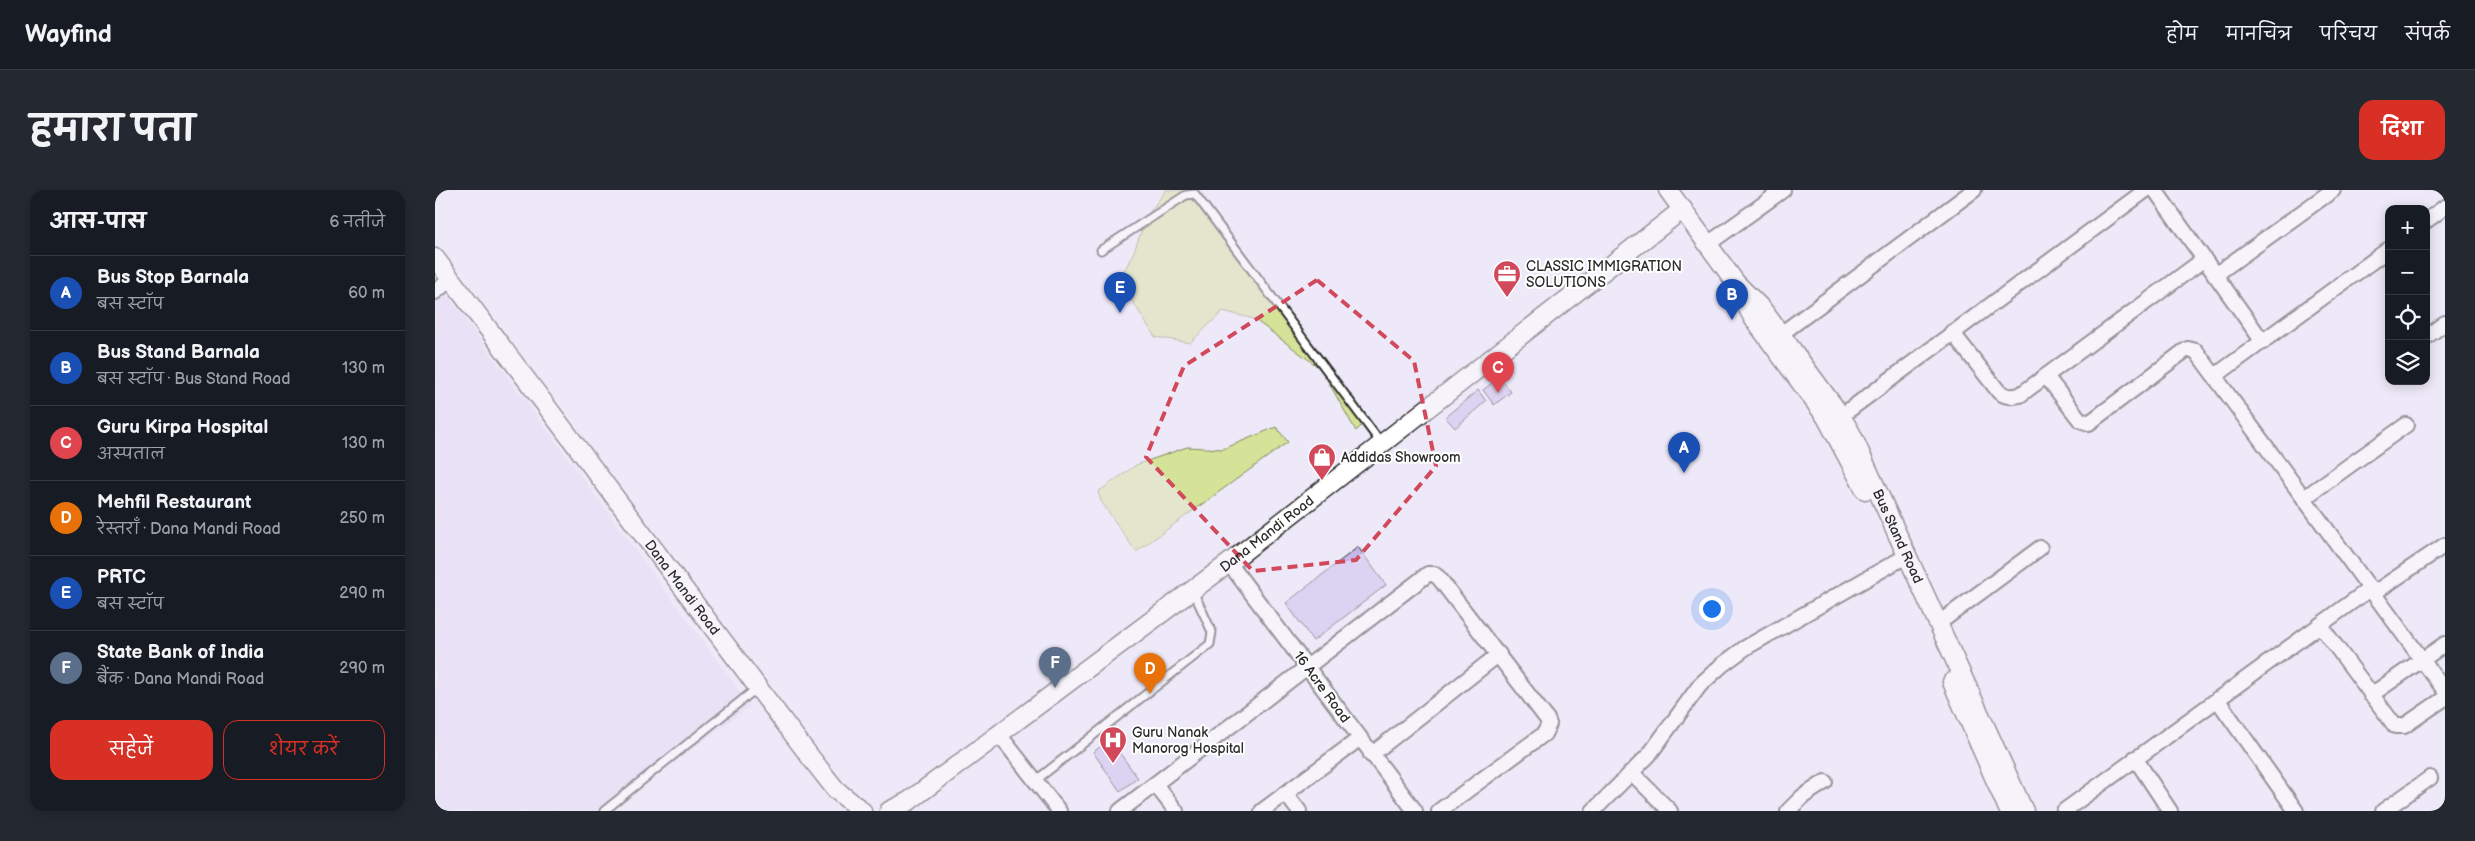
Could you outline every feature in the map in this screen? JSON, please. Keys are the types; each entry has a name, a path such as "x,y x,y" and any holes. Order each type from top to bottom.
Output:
{"street":[{"name":"Bus Stand Road","path":"1668,190 1736,283 1753,318 1826,417 1840,441 1939,623 2024,811"},
{"path":"1708,244 1783,190"},
{"path":"1781,334 1974,190"},
{"path":"1841,416 2146,190"},
{"path":"2155,190 2263,342"},
{"path":"2215,275 2333,190"},
{"path":"2430,218 2445,207"},
{"name":"Dana Mandi Road","path":"889,811 909,801 998,733 1229,564 1683,209"},
{"path":"2215,376 2388,250"},
{"name":"Dana Mandi Road","path":"435,258 836,790 862,811"},
{"path":"1952,332 1999,392 2005,396 2020,394 2203,260"},
{"path":"435,292 451,279"},
{"name":"Bus Stand Road","path":"1736,283 1762,308 1841,416 1903,557 2009,811"},
{"path":"2430,335 2445,324"},
{"path":"2046,376 2080,420 2089,423 2188,349 2193,349 2199,354 2373,590 2445,691"},
{"path":"2304,498 2406,425"},
{"path":"2064,811 2320,625 2445,545"},
{"path":"1939,623 2040,548"},
{"path":"1593,811 1649,755 1700,685 1722,664 1745,648 1903,557"},
{"name":"16 Acre Road","path":"1229,564 1415,811"},
{"path":"1120,811 1427,574 1434,574 1499,654 1547,718 1547,730 1439,811"},
{"path":"2320,625 2392,723 2399,727 2445,698"},
{"path":"2371,695 2445,644"},
{"path":"1371,755 1499,654"},
{"path":"2217,699 2296,811"},
{"path":"998,733 1059,811"},
{"path":"1262,811 1359,739"},
{"path":"2135,758 2171,811"},
{"path":"1631,772 1670,811"},
{"path":"2383,811 2430,778"},
{"path":"1788,811 1803,797 1825,782"},
{"path":"1155,784 1176,811"},
{"path":"1285,793 1299,811"}],"lane":[{"path":"1101,250 1187,195 1195,194 1382,444"},
{"path":"1035,781 1210,644 1212,632 1193,591"},
{"path":"604,811 757,687"}],"highlighted area":[{"path":"1317,280 1414,361 1436,466 1356,560 1253,571 1146,457 1184,366"}],"shaded area":[{"path":"435,278 751,706 608,811 435,811"}],"green space":[{"path":"1166,190 1191,190 1292,319 1367,420 1356,431 1321,369 1254,319 1223,311 1190,343 1155,337 1119,280 1133,254 1147,216"},
{"path":"1276,427 1288,442 1136,552 1101,501 1098,492 1136,465 1187,447 1223,449"}],"building":[{"path":"1500,377 1511,392 1494,405 1483,390"},
{"path":"1478,390 1486,401 1455,428 1445,417"},
{"path":"1358,547 1386,585 1313,641 1286,603"},
{"path":"1110,740 1138,778 1120,791 1093,752"}],"place":[{"name":"CLASSIC IMMIGRATION SOLUTIONS","path":"1507,298"},
{"name":"PRTC","path":"1120,313"},
{"name":"Bus Stand Barnala","path":"1732,320"},
{"name":"Guru Kirpa Hospital","path":"1498,393"},
{"name":"Bus Stop Barnala","path":"1684,473"},
{"name":"Addidas Showroom","path":"1322,481"},
{"name":"State Bank of India","path":"1055,688"},
{"name":"Mehfil Restaurant","path":"1150,694"},
{"name":"Guru Nanak Manorog Hospital","path":"1113,764"}]}
